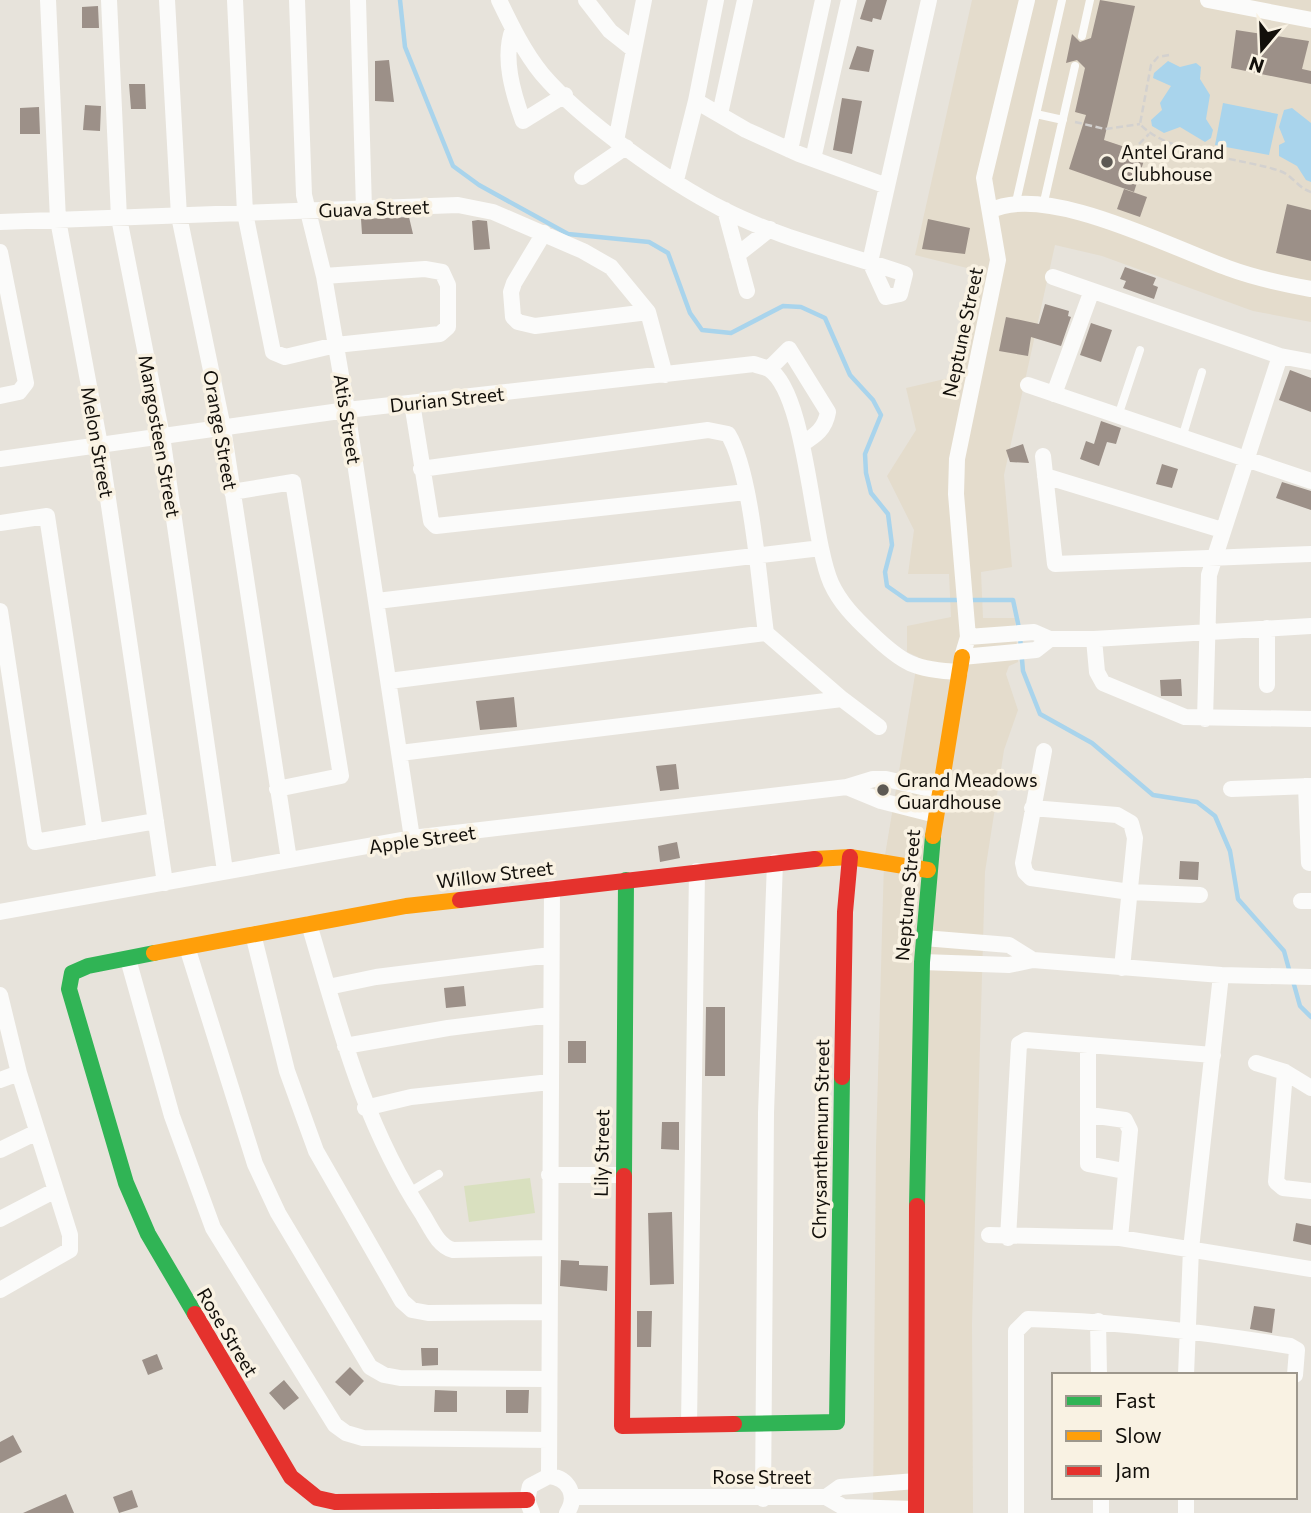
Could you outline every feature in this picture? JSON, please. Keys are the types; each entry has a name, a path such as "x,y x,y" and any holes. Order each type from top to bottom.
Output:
{"street":[{"name":"Melon Street","path":"48,0 58,220 100,445 165,883"},
{"name":"Mangosteen Street","path":"109,0 120,218 162,436 225,871"},
{"name":"Orange Street","path":"167,0 179,216 223,428 289,860"},
{"path":"235,0 245,214 272,347 278,356 336,345 445,331 449,321 447,285 442,272 435,269 324,276"},
{"name":"Atis Street","path":"298,0 302,176 324,276 347,410 412,838"},
{"path":"358,0 365,209"},
{"path":"499,0 513,29 542,74 621,144 725,210 770,229 870,262 929,0"},
{"path":"586,0 610,31 634,50"},
{"path":"582,177 621,144 644,0"},
{"path":"676,180 696,101 716,0"},
{"path":"720,114 745,0"},
{"path":"790,150 823,0"},
{"path":"813,159 849,0"},
{"name":"Neptune Street","path":"916,1511 914,1333 922,962 928,870 967,630 956,494 957,459 998,260 984,178 1027,0"},
{"path":"1208,0 1311,20"},
{"path":"513,29 506,45 516,101 523,121 565,95"},
{"path":"696,101 790,150 887,186"},
{"path":"990,211 1016,202 1113,223 1231,270 1311,289"},
{"name":"Guava Street","path":"0,222 474,207 544,233 611,267 648,312 666,375"},
{"path":"725,210 747,291"},
{"path":"737,254 770,229"},
{"path":"544,233 511,292 513,317 518,322 535,326 648,312"},
{"path":"0,251 26,383 19,392 0,396"},
{"path":"1053,277 1091,293 1280,356 1311,362"},
{"path":"1054,394 1091,293"},
{"path":"802,444 818,434 826,423 828,412 789,349 769,369 785,390 802,444 821,548 837,596 892,654 915,667 961,664 1036,650 1050,639"},
{"path":"1205,719 1205,630 1213,558 1280,356"},
{"name":"Durian Street","path":"0,459 347,410 666,375 738,364 769,369"},
{"path":"1028,385 1245,459 1310,478"},
{"path":"412,403 430,521 443,527 746,492"},
{"path":"421,469 720,430 728,434 734,444 746,492 766,633 842,699 879,727"},
{"path":"1043,456 1055,564 1311,554"},
{"path":"1045,476 1222,530"},
{"path":"232,492 293,482 341,776 277,789"},
{"path":"0,523 47,516 95,832"},
{"path":"377,601 821,548"},
{"path":"0,611 35,842 156,821"},
{"path":"967,630 1034,632 1050,639 1094,639 1311,625"},
{"path":"1267,628 1267,685"},
{"path":"389,681 766,633"},
{"path":"1094,639 1097,673 1103,683 1185,717 1311,719"},
{"path":"400,753 842,699"},
{"path":"1044,751 1023,863 1025,872 1031,878 1130,892 1200,895"},
{"name":"Apple Street","path":"0,912 412,838 847,787 873,779 905,783 939,792"},
{"path":"1231,789 1308,786 1309,863"},
{"name":"Apple Street","path":"847,787 936,816"},
{"path":"1032,808 1117,815 1130,823 1135,838 1122,968"},
{"name":"Willow Street","path":"72,973 88,966 406,906 552,888 775,862 850,857 928,870"},
{"name":"Chrysanthemum Street","path":"762,1424 837,1422 845,912 850,857"},
{"path":"763,1499 766,1113 775,862"},
{"path":"697,871 689,1425 762,1424"},
{"name":"Lily Street","path":"626,880 622,1426 689,1425"},
{"path":"549,1476 548,1248 552,888"},
{"path":"309,924 365,1108 408,1193 446,1248 548,1248"},
{"path":"253,934 287,1071 316,1151 402,1301 412,1310 428,1313 548,1312"},
{"path":"924,938 1009,945 1033,960"},
{"path":"187,947 255,1164 278,1213 370,1367 384,1375 400,1378 548,1379"},
{"path":"328,987 376,977 551,954"},
{"path":"128,958 172,1116 214,1228 335,1425 346,1433 363,1438 549,1440"},
{"path":"922,962 1009,965 1033,960 1221,975 1311,977"},
{"name":"Rose Street","path":"72,973 69,989 115,1149 148,1234 169,1274 291,1477 315,1506 335,1502 529,1507"},
{"path":"1186,1373 1191,1250 1221,975"},
{"path":"0,1290 70,1250 70,1236 54,1191 1,1006"},
{"path":"345,1046 449,1028 551,1015"},
{"path":"1008,1238 1019,1044 1026,1040 1213,1055"},
{"path":"1088,1045 1088,1164 1124,1171"},
{"path":"1256,1063 1285,1072 1311,1088"},
{"path":"1285,1072 1276,1182 1283,1188 1311,1191"},
{"path":"0,1080 19,1073"},
{"path":"365,1108 424,1095 550,1083"},
{"path":"1090,1115 1125,1120 1129,1124 1120,1238"},
{"path":"0,1150 37,1132"},
{"path":"549,1175 622,1175"},
{"path":"0,1219 54,1191"},
{"path":"989,1235 1008,1238 1120,1238 1311,1269"},
{"path":"1016,1513 1016,1331 1028,1319 1098,1321 1186,1329 1290,1346 1297,1350 1295,1373"},
{"path":"1098,1321 1099,1373"},
{"path":"529,1507 535,1481 549,1476 562,1479 570,1505"},
{"name":"Rose Street","path":"826,1497 839,1487 916,1480"},
{"path":"879,1484 880,1508"},
{"name":"Rose Street","path":"570,1505 826,1497 843,1507 916,1511"}],"lane":[{"path":"1016,202 1062,0"},
{"path":"1082,36 1090,0"},
{"path":"1043,206 1075,66"},
{"path":"1036,114 1063,120"},
{"path":"1118,416 1140,350"},
{"path":"1182,438 1202,372"},
{"path":"899,806 905,783"},
{"path":"408,1193 439,1174"}],"path":[{"path":"1140,124 1151,65 1158,57 1169,55"},
{"path":"1063,120 1105,129 1140,124"},
{"path":"1140,124 1149,134 1212,156 1281,171 1311,191"},
{"path":"1139,144 1149,134"}],"shaded area":[{"path":"972,0 1311,0 1311,322 1253,311 1102,256 1055,245 1004,475 1012,567 981,572 983,618 1015,618 1018,662 1009,666 1006,674 1018,710 1004,750 985,872 972,1324 973,1513 873,1513 876,1147 884,861 918,657 907,652 907,626 951,617 949,574 908,574 914,530 887,476 916,430 906,388 949,378 957,373 983,272 915,255"}],"green space":[{"path":"530,1178 535,1213 469,1222 464,1186"}],"water":[{"path":"1168,61 1180,67 1196,63 1201,67 1200,79 1210,95 1206,119 1213,130 1211,138 1205,142 1180,127 1164,133 1152,126 1151,120 1162,110 1160,103 1171,86 1153,78 1154,73"},
{"path":"1223,103 1278,114 1269,155 1215,145"},
{"path":"1292,108 1311,123 1311,182 1306,180 1297,166 1279,156 1279,145 1285,142 1279,127 1284,110"}],"building":[{"path":"866,0 887,0 881,20 873,18 872,22 860,19"},
{"path":"1100,0 1135,6 1104,140 1146,154 1134,192 1069,169 1086,115 1075,112 1085,68 1077,60 1066,63 1072,34 1080,42 1091,38"},
{"path":"98,6 99,28 82,28 82,7"},
{"path":"1236,30 1309,41 1302,69 1311,71 1311,84 1231,68"},
{"path":"857,46 874,50 869,72 849,69"},
{"path":"389,60 394,102 375,101 375,61"},
{"path":"129,84 145,84 146,109 131,109"},
{"path":"842,98 862,101 852,154 833,150"},
{"path":"85,105 101,106 100,131 83,130"},
{"path":"39,107 40,134 20,134 20,108"},
{"path":"1124,189 1147,197 1140,217 1117,209"},
{"path":"1287,204 1311,210 1311,261 1276,253"},
{"path":"409,217 413,234 362,234 361,219"},
{"path":"928,219 970,228 965,254 922,249"},
{"path":"472,221 487,221 490,249 474,250"},
{"path":"1125,267 1156,278 1153,285 1158,287 1154,299 1123,288 1126,281 1120,279"},
{"path":"1045,304 1069,311 1068,316 1071,317 1061,346 1031,337 1028,356 999,351 1006,317 1039,324"},
{"path":"1091,323 1112,330 1101,362 1080,355"},
{"path":"1290,370 1311,378 1311,412 1279,400"},
{"path":"1101,421 1121,428 1116,444 1107,442 1099,466 1080,459 1086,441 1094,444"},
{"path":"1023,444 1029,463 1010,462 1006,450"},
{"path":"1162,464 1178,469 1172,488 1156,484"},
{"path":"1282,482 1311,491 1311,510 1276,498"},
{"path":"1181,679 1182,696 1161,696 1160,680"},
{"path":"514,697 517,727 480,730 476,701"},
{"path":"676,764 679,789 660,791 656,766"},
{"path":"677,842 680,858 660,862 658,846"},
{"path":"1180,861 1199,862 1198,880 1179,879"},
{"path":"464,986 466,1006 446,1008 444,988"},
{"path":"706,1007 725,1007 725,1076 705,1076"},
{"path":"568,1041 586,1041 586,1063 568,1063"},
{"path":"662,1122 679,1122 679,1150 661,1149"},
{"path":"672,1212 674,1284 650,1285 648,1213"},
{"path":"1296,1223 1311,1226 1311,1245 1293,1241"},
{"path":"561,1260 579,1261 579,1265 608,1266 607,1291 560,1286"},
{"path":"1254,1306 1275,1309 1272,1333 1250,1329"},
{"path":"637,1311 652,1311 651,1347 637,1347"},
{"path":"421,1348 438,1348 438,1365 422,1366"},
{"path":"157,1354 163,1369 148,1375 142,1360"},
{"path":"350,1367 364,1381 350,1396 335,1382"},
{"path":"284,1380 299,1398 284,1410 269,1393"},
{"path":"435,1390 457,1391 457,1412 434,1412"},
{"path":"506,1390 529,1390 528,1413 506,1413"},
{"path":"13,1435 22,1452 0,1463 0,1442"},
{"path":"132,1490 138,1507 119,1513 113,1497"},
{"path":"66,1494 74,1513 23,1513"}],"waterway":[{"path":"400,0 405,47 453,166 479,185 568,234 649,242 668,253 690,313 702,330 731,333 783,306 801,307 825,318 850,375 873,400 881,415 865,454 871,493 888,514 892,545 885,572 887,586 907,600 961,600"},
{"path":"970,600 1013,600 1019,628"},
{"path":"1020,637 1023,671 1040,714 1092,743 1153,795 1197,802 1215,816 1230,851 1238,899 1284,951 1290,973"},
{"path":"1293,981 1300,1006 1311,1017"}],"traffic: fast":[{"path":"917,1206 922,962 933,836"},
{"path":"624,1176 626,880"},
{"path":"154,953 88,966 72,973 69,989 126,1183 148,1234 195,1314"},
{"path":"734,1424 837,1422 842,1077"}],"traffic: slow":[{"path":"933,836 962,657"},
{"path":"815,859 850,857 928,870"},
{"path":"154,953 406,906 460,900"}],"traffic: jam":[{"path":"842,1077 845,912 850,857"},
{"path":"460,900 815,859"},
{"path":"624,1176 622,1426 734,1424"},
{"path":"916,1513 917,1206"},
{"path":"195,1314 291,1477 317,1498 335,1502 527,1500"}],"place":[{"name":"Antel Grand Clubhouse","path":"1107,162"},
{"name":"Grand Meadows Guardhouse","path":"883,790"}]}
